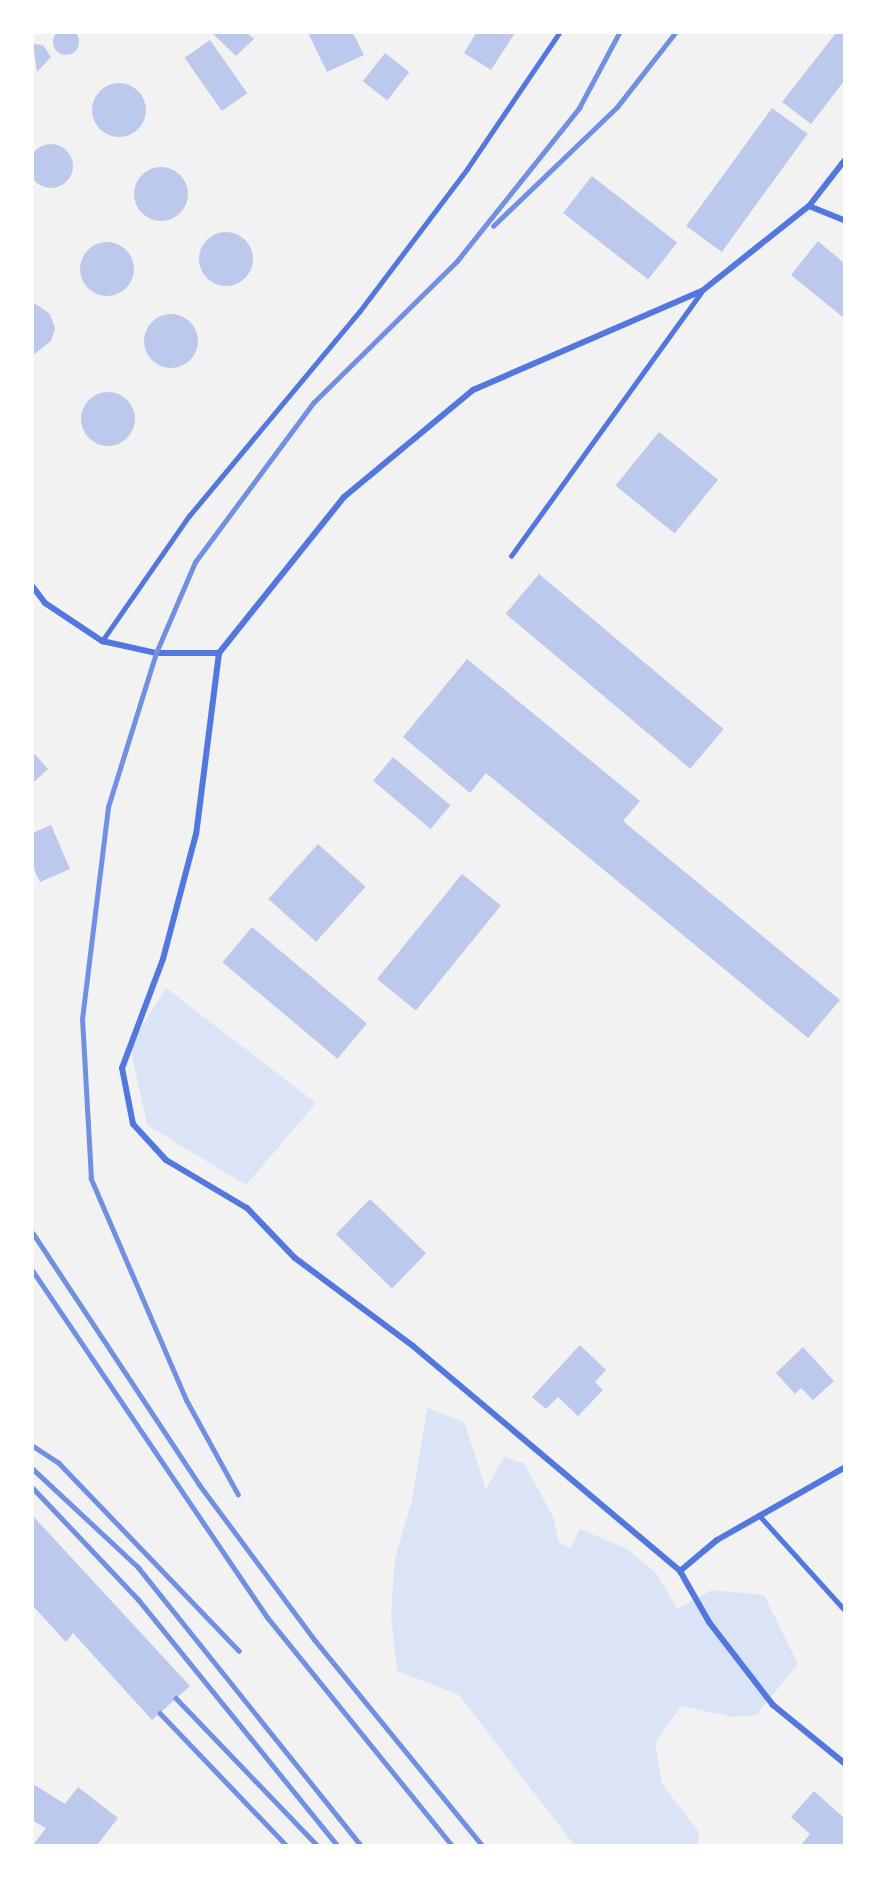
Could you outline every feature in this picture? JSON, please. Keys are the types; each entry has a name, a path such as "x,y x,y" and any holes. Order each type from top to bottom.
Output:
{"street":[{"path":"844,161 809,206 702,291 473,390 344,497 219,653 196,834 163,959 122,1068 133,1125 166,1160 247,1208 295,1258 413,1346 680,1571 709,1623 773,1705 844,1763"},
{"path":"809,206 844,220"},
{"path":"33,587 45,603 102,641 156,652 219,653"},
{"path":"680,1571 759,1515 844,1468"}],"lane":[{"path":"102,641 189,516 358,312 467,170 559,33"},
{"path":"511,556 702,291"},
{"path":"759,1515 844,1609"}],"shaded area":[{"path":"166,988 316,1103 246,1185 147,1125 130,1046"},
{"path":"427,1408 464,1422 486,1489 504,1457 524,1463 553,1517 559,1542 571,1548 580,1529 627,1549 657,1574 677,1609 712,1590 764,1595 798,1664 756,1715 733,1717 681,1706 655,1743 662,1784 699,1832 698,1845 574,1845 459,1695 397,1671 391,1615 395,1558 412,1500"}],"building":[{"path":"66,29 75,33 79,42 75,51 66,55 57,51 53,42 57,33"},
{"path":"212,33 247,33 254,39 236,56"},
{"path":"308,33 353,33 364,55 327,72"},
{"path":"476,33 515,33 491,70 464,53"},
{"path":"836,33 844,33 844,81 811,124 782,102"},
{"path":"210,40 247,93 222,111 185,58"},
{"path":"33,44 43,45 51,57 37,72"},
{"path":"385,53 409,72 387,100 363,81"},
{"path":"114,83 124,83 134,87 142,95 146,110 142,125 134,133 124,137 114,137 104,133 96,125 92,115 92,105 96,95 104,87"},
{"path":"772,108 808,134 722,252 686,226"},
{"path":"51,144 66,151 73,166 66,181 51,188 36,181 29,166 36,151"},
{"path":"156,167 166,167 176,171 184,179 188,194 184,209 176,217 166,221 156,221 146,217 138,209 134,199 134,189 138,179 146,171"},
{"path":"592,176 677,242 648,280 563,213"},
{"path":"221,232 231,232 241,236 249,244 253,259 249,274 241,282 231,286 221,286 211,282 203,274 199,264 199,254 203,244 211,236"},
{"path":"818,241 844,263 844,318 791,275"},
{"path":"102,242 112,242 122,246 130,254 134,269 130,284 122,292 112,296 102,296 92,292 84,284 80,274 80,264 84,254 92,246"},
{"path":"33,302 50,314 55,328 51,341 33,355"},
{"path":"166,314 176,314 186,318 194,326 198,341 194,356 186,364 176,368 166,368 156,364 148,356 144,346 144,336 148,326 156,318"},
{"path":"103,392 113,392 123,396 131,404 135,419 131,434 123,442 113,446 103,446 93,442 85,434 81,424 81,414 85,404 93,396"},
{"path":"659,432 718,480 675,533 616,486"},
{"path":"539,574 724,729 690,769 506,614"},
{"path":"467,659 640,801 623,821 840,1000 808,1038 486,773 470,793 403,737"},
{"path":"33,752 48,769 33,783"},
{"path":"393,757 450,805 431,829 373,781"},
{"path":"51,825 70,869 40,882 33,867 33,833"},
{"path":"318,844 366,887 316,942 268,899"},
{"path":"462,874 501,905 416,1010 377,979"},
{"path":"252,927 367,1023 337,1059 222,962"},
{"path":"370,1199 426,1253 392,1288 336,1234"},
{"path":"580,1345 606,1370 595,1382 603,1390 578,1416 558,1397 546,1409 532,1397"},
{"path":"803,1347 834,1381 813,1400 801,1388 795,1394 776,1373"},
{"path":"33,1516 190,1686 152,1720 73,1633 66,1642 33,1606"},
{"path":"33,1784 65,1804 78,1787 118,1818 97,1845 33,1845 46,1828 33,1821"},
{"path":"814,1791 844,1818 844,1845 801,1845 810,1834 791,1817"}],"railway":[{"path":"238,1495 186,1400 91,1179 82,1019 108,807 156,653 195,562 314,402 457,261 579,108 619,33"},
{"path":"493,226 617,107 675,33"},
{"path":"33,1233 199,1484 314,1639 482,1845"},
{"path":"33,1271 268,1618 452,1845"},
{"path":"33,1446 59,1463 239,1651"},
{"path":"33,1469 138,1567 361,1845"},
{"path":"33,1488 138,1599 337,1845"},
{"path":"176,1698 317,1845"},
{"path":"160,1713 286,1845"}]}
